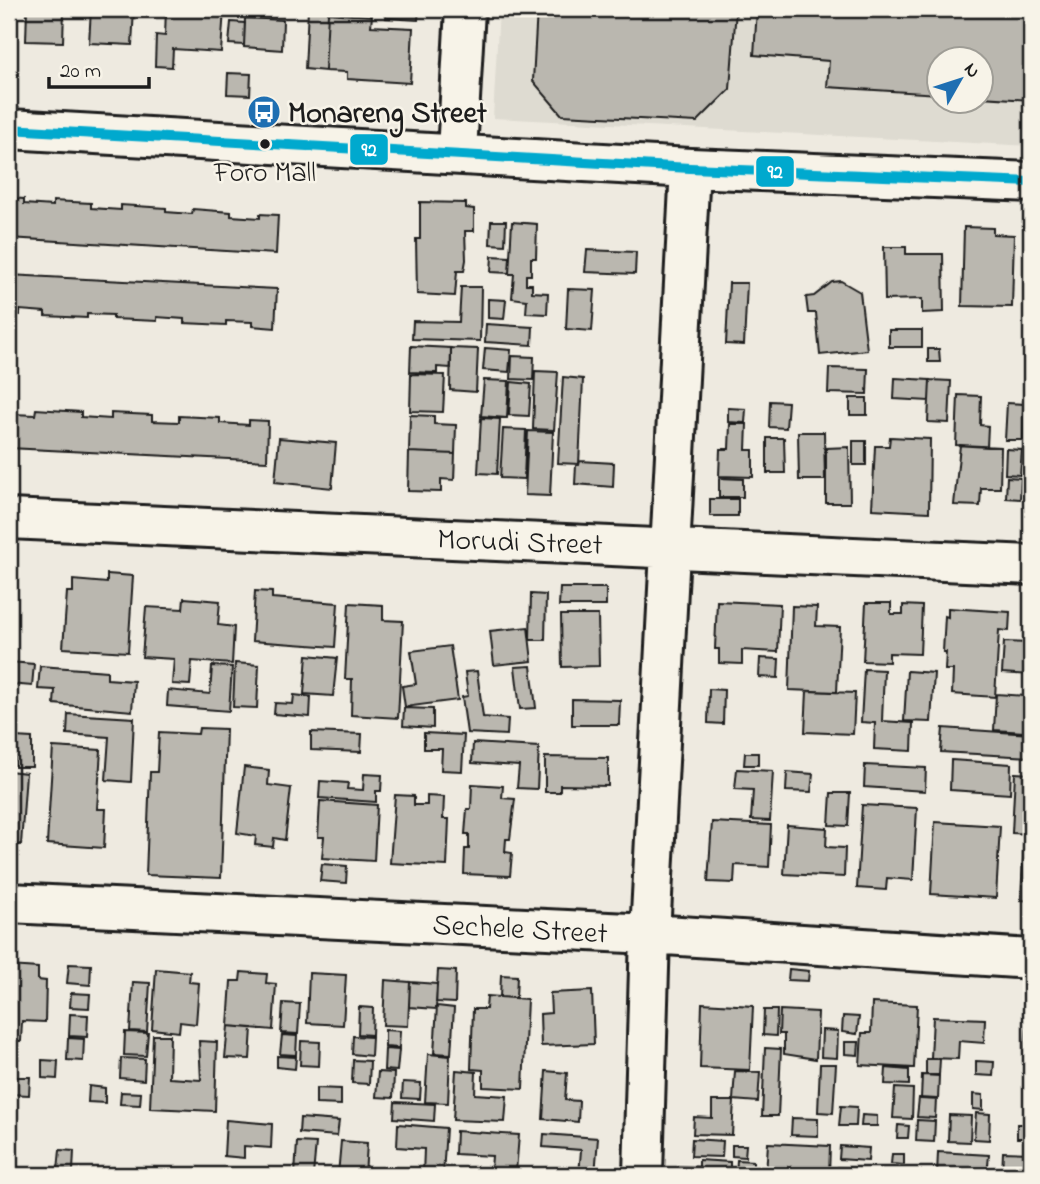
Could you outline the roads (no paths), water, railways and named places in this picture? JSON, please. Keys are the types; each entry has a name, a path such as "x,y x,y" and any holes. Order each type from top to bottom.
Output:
{"street":[{"path":"457,152 464,9"},
{"path":"9,129 457,152 690,168 1031,182"},
{"path":"643,1175 650,934 690,168"},
{"name":"Morudi Street","path":"9,519 1031,565"},
{"name":"Sechele Street","path":"9,903 650,934 1031,959"}],"place":[{"name":"Monareng Street","path":"264,112"},
{"name":"Foro Mall","path":"265,144"}]}
